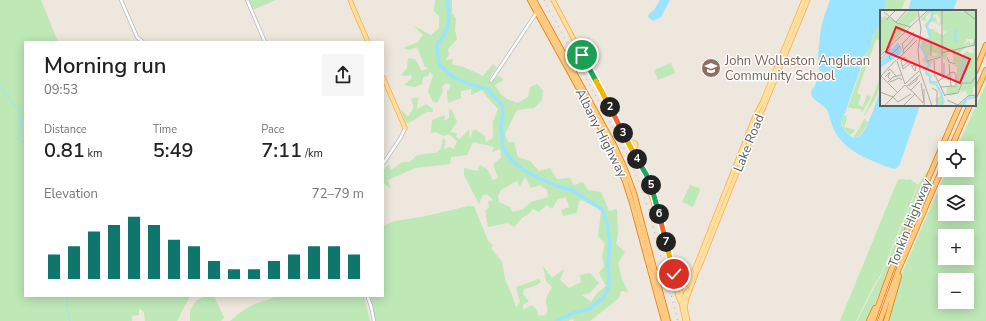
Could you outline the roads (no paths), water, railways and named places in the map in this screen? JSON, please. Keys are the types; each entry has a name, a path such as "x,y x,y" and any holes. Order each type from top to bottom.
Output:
{"highway":[{"name":"Albany Highway","path":"530,0 538,11 616,153 631,186 664,315 664,321"},
{"name":"Albany Highway","path":"534,0 538,11"},
{"path":"976,70 986,45"},
{"path":"976,93 986,70"},
{"name":"Tonkin Highway","path":"873,321 914,210 960,106"},
{"path":"954,141 970,106"},
{"name":"Tonkin Highway","path":"880,321 898,271 939,177"},
{"path":"886,321 908,248"},
{"path":"869,321 888,278"},
{"name":"Albany Highway","path":"664,315 668,321"}],"main road":[{"path":"350,0 368,41"},
{"path":"553,0 624,135 632,145 635,157 643,168 651,187 678,296 681,302"},
{"name":"Lake Road","path":"683,283 691,276 755,116 762,103 804,0"},
{"name":"Lake Road","path":"688,285 697,271 808,0"},
{"path":"384,79 405,128"},
{"path":"685,307 697,271"},
{"path":"674,276 682,279 691,276"},
{"path":"674,276 688,285 688,289 683,298 688,321"},
{"path":"674,276 680,289 685,321"},
{"path":"680,289 681,284 683,283"},
{"path":"680,289 684,292 687,291"}],"street":[{"path":"121,0 137,37 141,41"},
{"path":"247,0 265,41"},
{"path":"491,81 538,11"},
{"path":"384,162 401,137 405,128"},
{"path":"367,297 374,321"}],"water":[{"path":"660,0 670,0 661,17 653,21 648,17 649,14 654,10"},
{"path":"830,0 886,0 884,10 880,10 880,24 872,37 871,45 865,55 841,124 850,136 857,138 860,136 869,121 880,91 880,106 920,106 900,164 896,169 869,159 846,146 834,130 825,107 812,96 812,89 820,76 818,57 822,23"},
{"path":"911,0 957,0 953,10 908,10"}],"waterway":[{"path":"447,0 449,13 447,28 437,45 439,64 453,77 469,84 487,89 502,105 503,112 501,127 503,148 509,157 522,169 554,185 572,190 602,209 607,223 610,241 608,289 603,298 589,309 573,313 557,321"},
{"path":"0,86 18,110 21,126 18,139 24,142"},
{"path":"67,297 67,309 70,321"}],"railway":[{"path":"544,0 628,156 642,189 678,321"}],"place":[{"name":"John Wollaston Anglican Community School","path":"711,68"}]}
